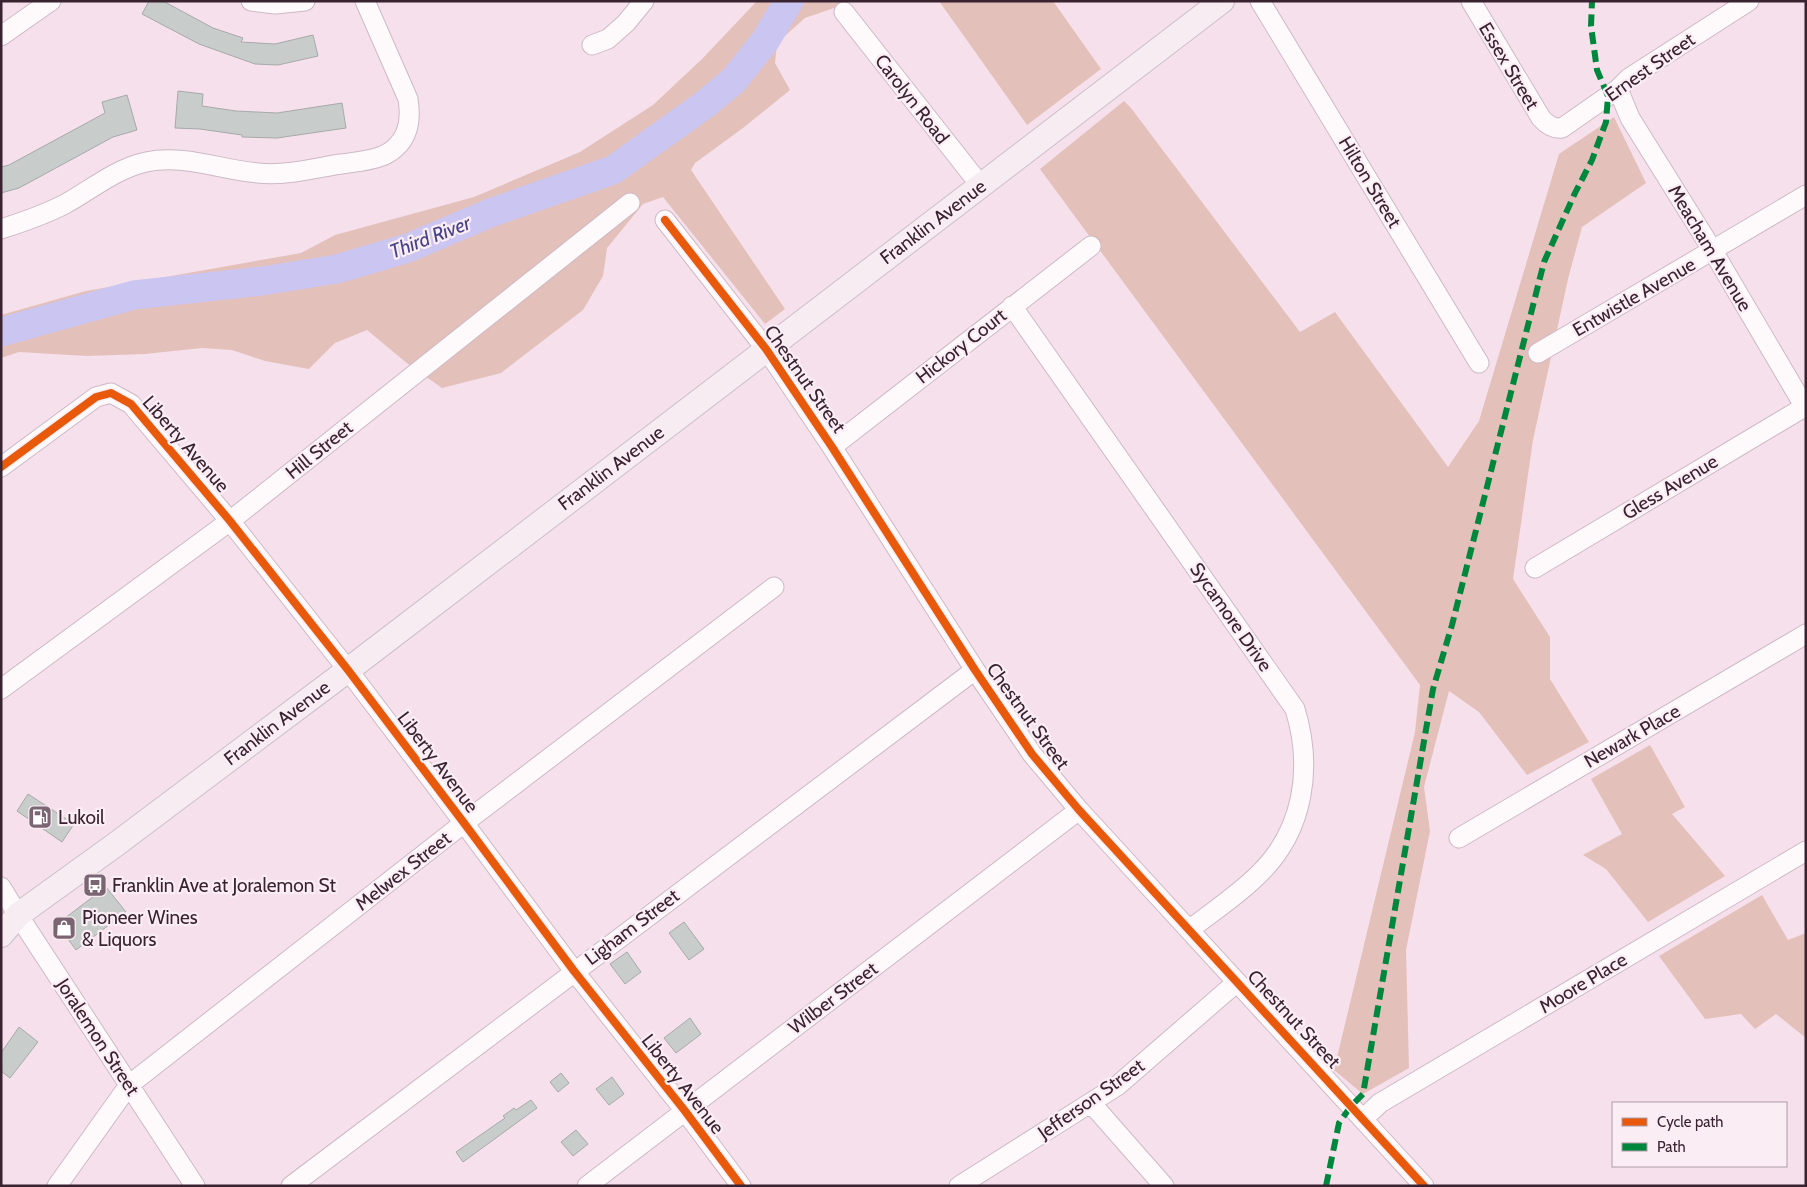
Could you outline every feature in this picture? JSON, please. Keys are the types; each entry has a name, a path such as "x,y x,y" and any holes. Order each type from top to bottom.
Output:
{"main road":[{"name":"Franklin Avenue","path":"1,935 18,915 115,845 348,670 1222,1"}],"street":[{"path":"4,28 50,1"},
{"path":"251,1 275,4 305,1"},
{"path":"1,229 43,216 103,180 145,162 186,161 259,174 304,170 384,156 396,147 405,136 410,122 410,113 408,99 365,1"},
{"path":"592,45 608,39 626,23 644,1"},
{"name":"Hilton Street","path":"1260,1 1479,363"},
{"name":"Essex Street","path":"1471,1 1540,118 1551,127"},
{"name":"Ernest Street","path":"1551,127 1562,128 1618,89 1629,78 1749,1"},
{"name":"Carolyn Road","path":"844,12 981,186"},
{"name":"Meacham Avenue","path":"1618,89 1630,118 1713,250 1805,407"},
{"name":"Entwistle Avenue","path":"1538,353 1806,195"},
{"name":"Hill Street","path":"1,689 230,521 630,203"},
{"name":"Chestnut Street","path":"665,220 766,349 832,447 975,670 1032,754 1079,810 1424,1186"},
{"name":"Hickory Court","path":"832,447 1091,246"},
{"name":"Sycamore Drive","path":"1012,306 1295,709 1300,724 1304,749 1304,774 1299,806 1286,837 1278,851 1258,876 1190,930"},
{"name":"Liberty Avenue","path":"1,467 96,397 111,393 131,404 230,521 348,670 574,971 741,1186"},
{"name":"Gless Avenue","path":"1535,568 1805,407"},
{"name":"Melwex Street","path":"57,1186 129,1086 464,823 774,587"},
{"name":"Newark Place","path":"1459,838 1806,634"},
{"name":"Ligham Street","path":"291,1186 975,670"},
{"name":"Wilber Street","path":"587,1186 1079,810"},
{"name":"Moore Place","path":"1363,1119 1380,1103 1806,851"},
{"name":"Joralemon Street","path":"1,887 195,1186"},
{"name":"Jefferson Street","path":"959,1186 1117,1086 1237,982"},
{"path":"1092,1102 1164,1186"}],"shaded area":[{"path":"757,1 846,1 834,8 805,18 777,43 775,63 790,90 695,163 691,170 785,309 765,324 663,197 643,204 607,248 603,276 583,310 501,373 442,388 408,364 367,330 335,343 309,369 265,361 232,350 202,348 145,354 87,356 19,352 1,358 1,315 86,291 301,253 335,235 474,197 580,152 653,105 702,59"},
{"path":"939,1 1053,1 1101,69 1027,125"},
{"path":"1124,101 1300,332 1335,312 1448,467 1479,421 1559,154 1614,117 1646,183 1582,227 1568,279 1533,440 1513,579 1550,637 1550,679 1589,742 1527,775 1479,712 1449,691 1424,787 1430,831 1406,950 1409,1068 1363,1094 1334,1070 1415,732 1420,685 1040,169"},
{"path":"1650,745 1685,807 1672,814 1725,876 1648,922 1606,869 1583,855 1622,834 1591,779"},
{"path":"1762,895 1788,940 1806,933 1806,1038 1776,1014 1755,1029 1741,1014 1705,1019 1659,956"}],"building":[{"path":"149,1 163,1 213,28 243,38 241,42 275,44 313,35 318,56 278,65 255,64 199,44 142,14"},
{"path":"178,91 203,94 202,106 236,111 277,113 342,103 346,128 277,138 242,137 242,135 200,129 175,128"},
{"path":"127,95 137,130 113,137 19,188 1,193 1,167 9,165 105,113 102,102"},
{"path":"28,794 74,824 62,842 17,811"},
{"path":"106,887 126,912 76,950 57,924"},
{"path":"684,922 704,949 689,960 669,933"},
{"path":"627,952 641,972 625,984 610,964"},
{"path":"690,1018 701,1034 676,1053 664,1038"},
{"path":"19,1027 38,1042 10,1078 1,1071 1,1053"},
{"path":"561,1073 569,1083 558,1092 550,1082"},
{"path":"612,1077 624,1094 609,1105 596,1089"},
{"path":"531,1100 537,1108 463,1162 456,1152 505,1118 503,1116 514,1108 516,1110"},
{"path":"576,1130 588,1144 573,1156 561,1142"}],"waterway":[{"name":"Third River","path":"1,332 134,295 262,281 337,269 408,248 490,213 613,170 704,105 734,80 765,41 789,1"}],"marked path":[{"path":"1326,1186 1339,1123 1351,1106 1363,1094 1433,689 1452,625 1544,262 1592,160 1606,122 1608,96 1597,70 1591,26 1592,1"}],"cycle path":[{"path":"665,220 766,349 832,447 975,670 1032,754 1079,810 1424,1186"},
{"path":"1,467 96,397 111,393 131,404 230,521 348,670 574,971 685,1111 741,1186"}],"place":[{"name":"Lukoil","path":"40,817"},
{"name":"Franklin Ave at Joralemon St","path":"95,885"},
{"name":"Pioneer Wines & Liquors","path":"64,928"}]}
